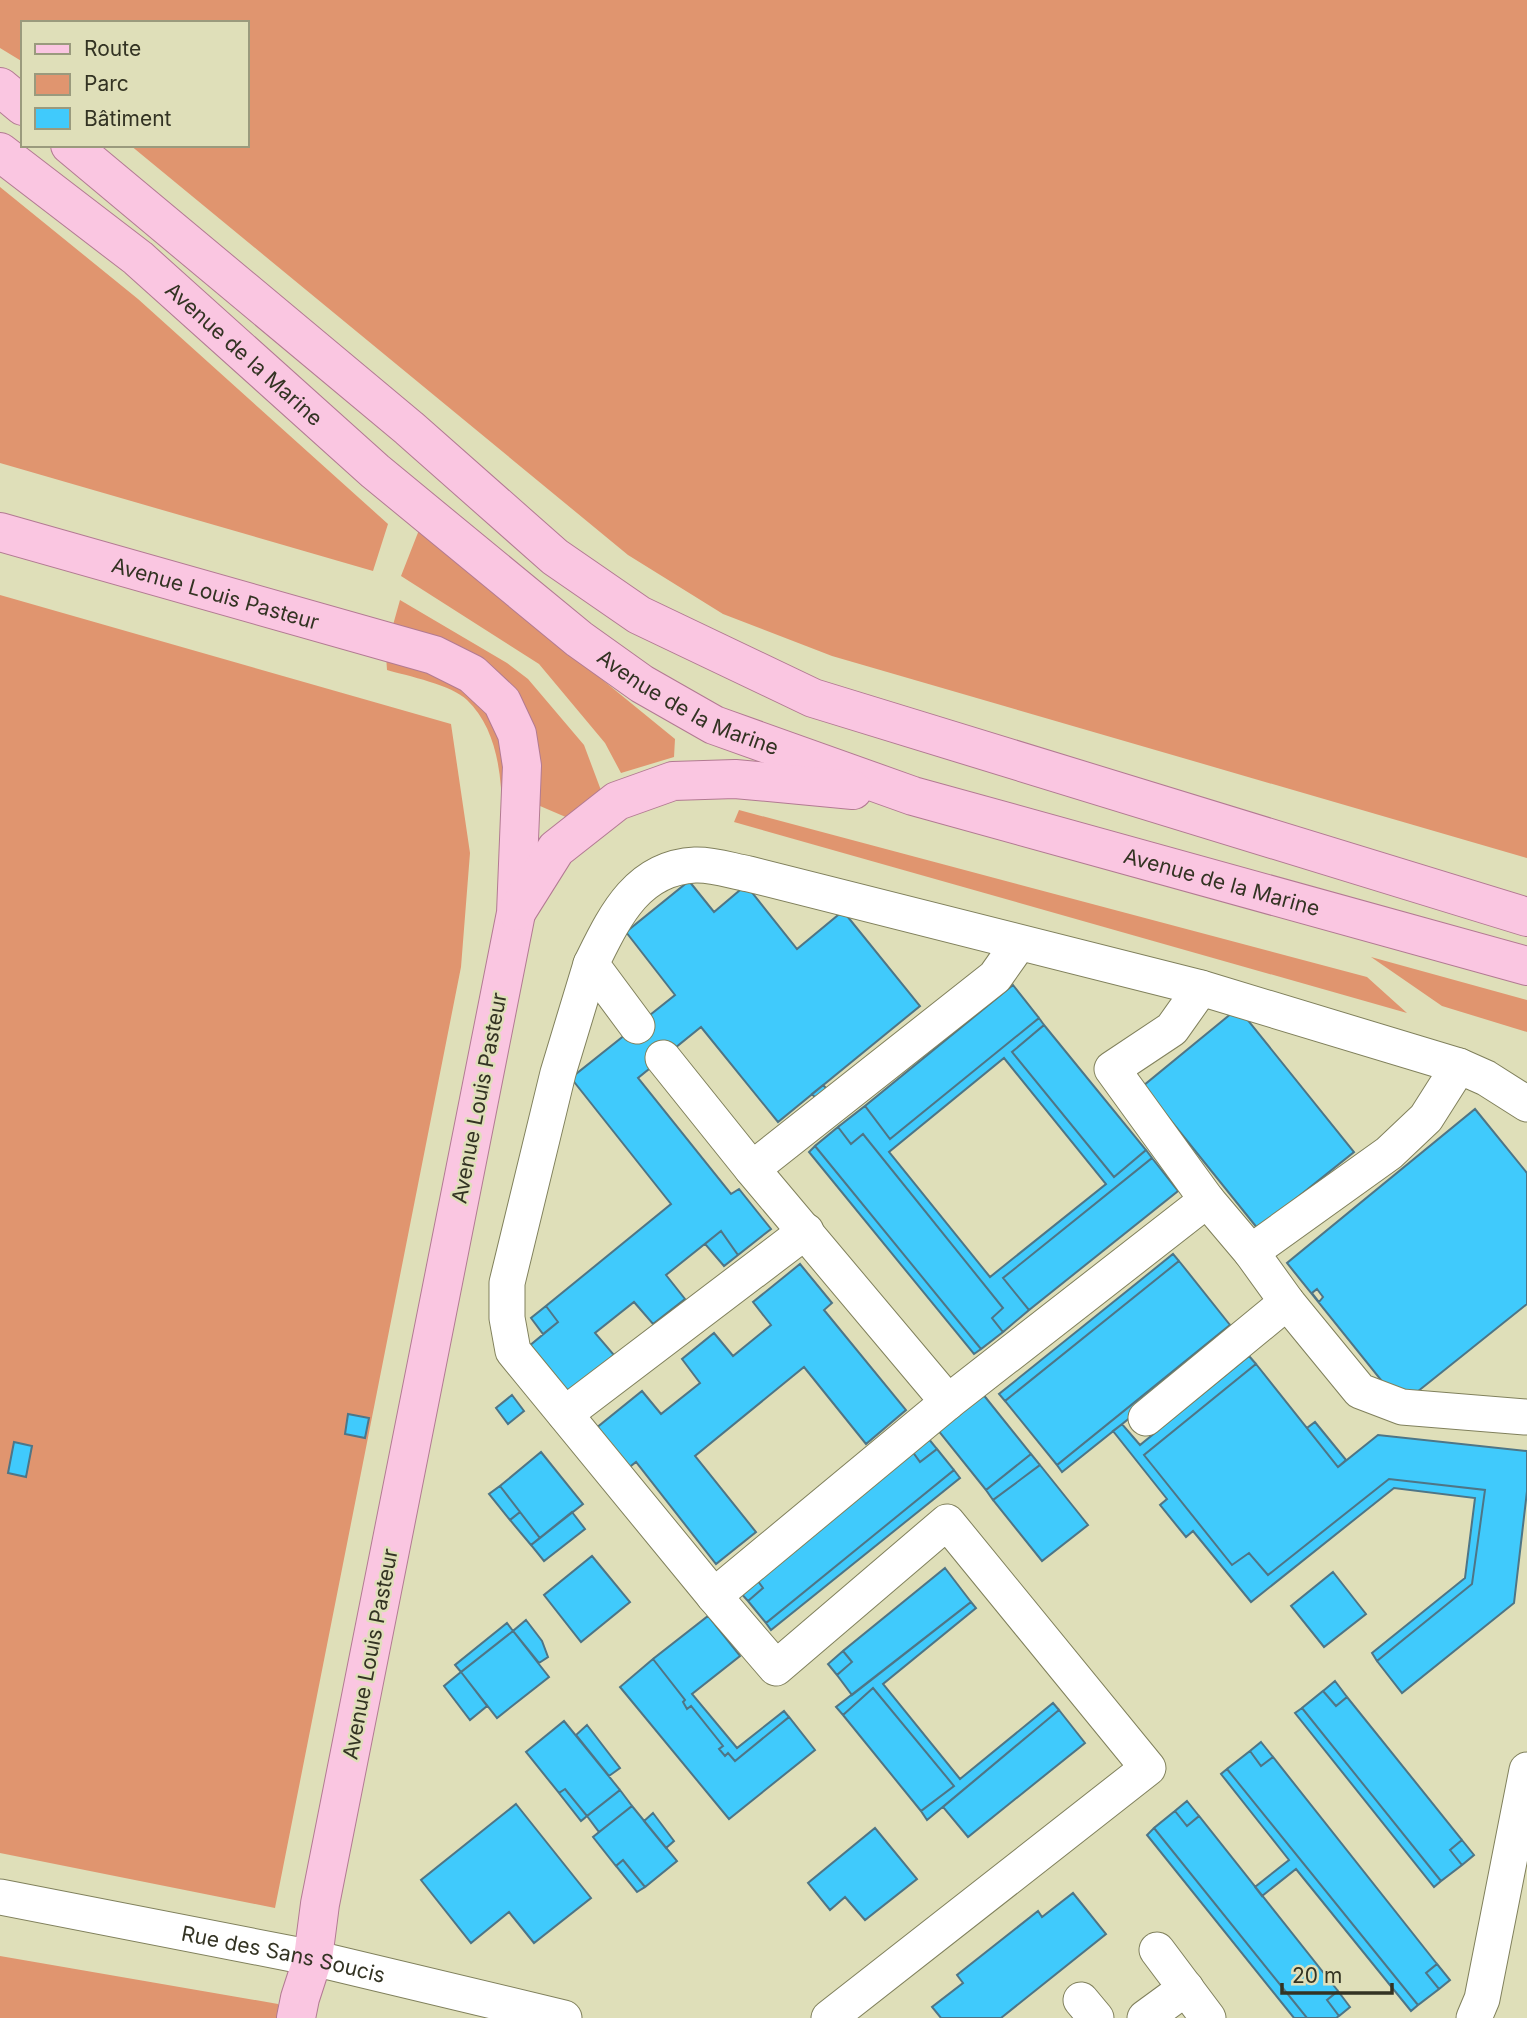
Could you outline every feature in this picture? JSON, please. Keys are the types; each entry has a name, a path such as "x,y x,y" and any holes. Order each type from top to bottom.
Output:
{"main road":[{"path":"0,87 21,104"},
{"path":"72,147 409,428 555,556 639,615 813,698 1527,917"},
{"name":"Avenue de la Marine","path":"0,152 138,258 374,471 579,639 642,684 714,725 914,796 1527,966"},
{"name":"Avenue Louis Pasteur","path":"0,532 434,655 472,674 502,702 517,734 522,766 516,913 323,1890 313,1958 299,1998 296,2018"},
{"path":"516,913 556,849 617,801 673,781 735,779 914,796"}],"street":[{"path":"829,2018 1148,1768 947,1522 776,1668 513,1351 507,1318 507,1283 558,1073 591,964 615,917 642,883 671,868 697,865 749,874 1201,988 1459,1066 1486,1078 1527,1104"},
{"path":"752,1169 995,977 1020,943"},
{"path":"591,964 637,1026"},
{"path":"1201,988 1172,1029 1112,1069 1207,1200 1360,1391 1402,1407 1525,1417"},
{"path":"663,1058 752,1169 948,1402"},
{"path":"1251,1252 1390,1153 1426,1118 1459,1066"},
{"path":"714,1596 948,1402 1207,1200"},
{"path":"565,1414 806,1231"},
{"path":"1146,1418 1287,1301"},
{"path":"1474,2018 1482,1999 1527,1770"},
{"name":"Rue des Sans Soucis","path":"0,1897 313,1958 564,2018"},
{"path":"1157,1950 1208,2018"},
{"path":"1145,2018 1186,1989"}],"green space":[{"path":"0,0 1527,0 1527,858 832,656 723,614 628,555 132,147 248,147 248,21 21,21 21,61 0,48"},
{"path":"0,187 138,299 388,524 373,571 0,463"},
{"path":"419,530 675,739 674,757 621,773 605,743 539,664 401,576"},
{"path":"0,595 451,724 470,853 461,967 275,1908 0,1853"},
{"path":"400,600 507,663 528,679 584,745 602,793 568,818 540,806 538,759 393,625"},
{"path":"386,655 430,666 501,719 509,863 497,903 502,796 493,743 482,720 467,700 451,690 387,670"},
{"path":"739,810 1367,977 1407,1013 734,822"},
{"path":"1371,957 1527,1000 1527,1032 1442,1006"},
{"path":"0,1956 278,2004 284,2018 0,2018"}],"building":[{"path":"689,881 714,912 746,885 797,949 843,911 920,1006 778,1122 701,1027 638,1078 731,1194 739,1189 771,1229 738,1255 721,1231 666,1275 685,1299 653,1324 634,1302 595,1333 614,1355 566,1394 528,1347 558,1322 546,1306 671,1204 571,1078 675,995 626,932"},
{"path":"1013,985 1039,1018 890,1139 865,1106"},
{"path":"1238,1008 1354,1152 1258,1229 1143,1086"},
{"path":"1039,1018 1044,1025 1012,1052 1114,1177 1146,1150 1152,1158 1003,1278 1029,1310 1003,1332 992,1318 1003,1308 863,1134 851,1144 838,1127 865,1106 890,1139","holes":["1004,1058 1106,1184 990,1277 889,1152"]},
{"path":"1044,1025 1146,1150 1114,1177 1012,1052"},
{"path":"823,1085 829,1091 818,1101 812,1094"},
{"path":"1475,1109 1527,1173 1527,1304 1417,1392 1389,1390 1287,1263"},
{"path":"838,1127 851,1144 863,1134 1003,1308 992,1318 1003,1332 981,1349 815,1146"},
{"path":"815,1146 981,1349 974,1354 809,1152"},
{"path":"1152,1158 1178,1191 1029,1310 1003,1278"},
{"path":"721,1231 738,1255 724,1266 705,1244"},
{"path":"1173,1254 1179,1261 1005,1401 999,1394"},
{"path":"1179,1261 1230,1325 1057,1465 1005,1401"},
{"path":"800,1264 832,1303 824,1310 906,1410 866,1444 804,1367 695,1456 756,1532 716,1564 636,1462 627,1469 595,1429 642,1391 661,1414 700,1383 682,1359 714,1333 733,1356 771,1325 753,1302"},
{"path":"1317,1289 1323,1297 1319,1302 1312,1293"},
{"path":"546,1306 558,1322 543,1334 531,1318"},
{"path":"1230,1325 1236,1333 1062,1472 1057,1465"},
{"path":"1249,1356 1256,1364 1144,1455 1232,1565 1249,1553 1268,1575 1389,1479 1485,1490 1472,1584 1377,1661 1372,1653 1465,1578 1475,1498 1394,1488 1251,1602 1193,1531 1186,1537 1160,1505 1167,1499 1113,1431 1122,1424 1140,1445"},
{"path":"1256,1364 1338,1467 1378,1435 1527,1451 1527,1491 1514,1603 1402,1693 1377,1661 1472,1584 1485,1490 1389,1479 1268,1575 1249,1553 1232,1565 1144,1455"},
{"path":"982,1393 1031,1454 986,1490 937,1429"},
{"path":"512,1395 524,1411 508,1424 496,1408"},
{"path":"348,1414 369,1418 365,1438 345,1434"},
{"path":"1315,1422 1346,1460 1338,1467 1307,1428"},
{"path":"928,1438 937,1449 920,1462 912,1451"},
{"path":"14,1442 32,1446 26,1477 8,1473"},
{"path":"937,1449 954,1470 766,1623 748,1601 763,1588 755,1577 912,1451 920,1462"},
{"path":"541,1452 583,1504 540,1538 500,1486"},
{"path":"1031,1454 1040,1465 993,1500 986,1490"},
{"path":"1040,1465 1088,1525 1042,1561 993,1500"},
{"path":"954,1470 960,1478 771,1630 766,1623"},
{"path":"500,1486 520,1512 510,1520 489,1494"},
{"path":"520,1512 540,1538 531,1545 510,1520"},
{"path":"572,1512 585,1529 544,1561 531,1545"},
{"path":"592,1556 630,1602 581,1642 544,1595"},
{"path":"945,1568 971,1602 852,1695 837,1675 852,1662 843,1651"},
{"path":"1333,1572 1366,1614 1324,1647 1291,1606"},
{"path":"755,1577 763,1588 748,1601 738,1590"},
{"path":"971,1602 976,1608 883,1684 960,1779 1053,1703 1059,1710 927,1820 921,1811 954,1786 873,1688 843,1715 836,1707"},
{"path":"708,1616 740,1656 692,1694 737,1748 784,1711 789,1717 735,1761 728,1753 725,1756 719,1749 723,1746 691,1706 687,1709 683,1702 685,1700 653,1659"},
{"path":"526,1620 542,1641 548,1657 539,1663 513,1631"},
{"path":"507,1623 513,1631 461,1672 455,1665"},
{"path":"513,1631 549,1677 497,1718 461,1672"},
{"path":"843,1651 852,1662 837,1675 828,1664"},
{"path":"653,1659 685,1700 683,1702 687,1709 691,1706 723,1746 719,1749 725,1756 728,1753 735,1761 789,1717 815,1750 729,1819 620,1687"},
{"path":"461,1672 487,1706 470,1720 444,1686"},
{"path":"1335,1681 1347,1697 1336,1706 1323,1691"},
{"path":"873,1688 954,1786 921,1811 843,1715"},
{"path":"1323,1691 1336,1706 1347,1697 1462,1840 1450,1850 1462,1865 1441,1881 1302,1708"},
{"path":"1302,1708 1441,1881 1434,1887 1295,1713"},
{"path":"1059,1710 1085,1743 968,1837 943,1807"},
{"path":"564,1721 620,1790 587,1816 565,1789 559,1793 526,1752"},
{"path":"587,1725 620,1768 609,1776 576,1735"},
{"path":"1261,1742 1273,1757 1261,1766 1250,1751"},
{"path":"1250,1751 1261,1766 1273,1757 1437,1964 1426,1973 1439,1989 1418,2005 1227,1769"},
{"path":"1227,1769 1418,2005 1411,2011 1296,1869 1262,1896 1255,1887 1289,1860 1221,1774"},
{"path":"565,1789 587,1816 581,1821 559,1793"},
{"path":"620,1790 632,1806 599,1832 587,1816"},
{"path":"1187,1801 1199,1816 1187,1826 1175,1811"},
{"path":"516,1804 591,1898 534,1943 509,1912 471,1943 421,1880"},
{"path":"632,1806 677,1861 645,1887 623,1860 616,1866 593,1837"},
{"path":"1175,1811 1187,1826 1199,1816 1338,1991 1327,2000 1339,2016 1307,2018 1154,1828"},
{"path":"653,1813 674,1841 666,1848 644,1821"},
{"path":"875,1828 917,1879 865,1920 845,1897 830,1910 808,1883"},
{"path":"1154,1828 1307,2018 1294,2018 1147,1835"},
{"path":"1462,1840 1474,1855 1462,1865 1450,1850"},
{"path":"623,1860 645,1887 637,1892 616,1866"},
{"path":"1073,1893 1106,1934 1001,2018 941,2018 932,2007 963,1983 957,1975 1038,1911 1042,1917"},
{"path":"1437,1964 1450,1980 1439,1989 1426,1973"},
{"path":"1338,1991 1350,2007 1339,2016 1327,2000"}]}
